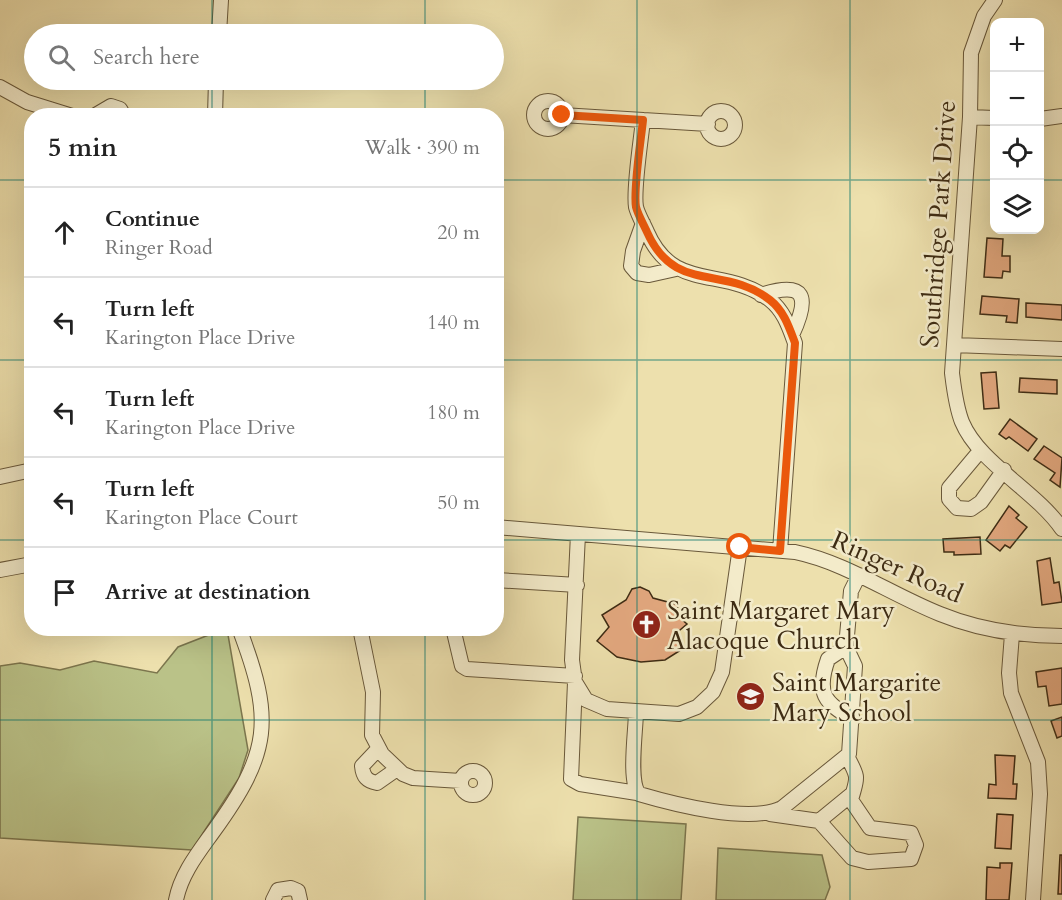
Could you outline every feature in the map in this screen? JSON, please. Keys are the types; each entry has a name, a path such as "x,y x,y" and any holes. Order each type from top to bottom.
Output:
{"street":[{"path":"220,24 221,0"},
{"name":"Southridge Park Drive","path":"995,0 984,16 971,53 970,117 952,373 963,424 981,451 1062,530"},
{"path":"0,89 46,108"},
{"path":"215,108 216,90"},
{"path":"562,115 708,124"},
{"path":"1044,118 1062,116"},
{"path":"970,117 990,118"},
{"path":"643,120 636,207 663,260 676,269 738,284 761,295 781,312 795,343 780,551"},
{"path":"643,223 633,251 631,266 637,273 649,274 676,269"},
{"path":"761,295 784,288 795,289 801,295 803,304 792,335"},
{"path":"954,345 1062,349"},
{"path":"981,451 949,488 949,499 957,508 971,509 981,502 1004,471"},
{"path":"0,477 24,472"},
{"name":"Ringer Road","path":"504,528 780,551 826,560 938,613 970,625 1012,634 1062,636"},
{"path":"578,534 572,660 575,679 571,779 580,784 637,793 671,804 819,821 852,858 868,862 911,859 916,845 914,836 906,831 870,828 852,805 852,794"},
{"path":"575,679 586,700 607,709 679,714 697,707 713,692 722,672 740,547"},
{"path":"0,570 24,566"},
{"path":"819,821 857,788 857,777 847,756 853,719 855,666 846,647 851,591 859,575"},
{"path":"504,580 577,585"},
{"path":"1012,634 1009,673 1011,693 1038,762 1040,794 1033,900"},
{"path":"176,900 187,870 241,791 260,750 263,721 260,692 241,636"},
{"path":"362,636 373,692 372,735 385,759 397,769 422,781 461,781"},
{"path":"455,636 462,666 467,669 575,679"},
{"path":"846,647 828,659 823,687 829,704 853,719"},
{"path":"636,711 633,773 637,793"},
{"path":"379,748 362,766 363,776 368,781 377,783 397,769"},
{"path":"770,814 782,808 847,756"},
{"path":"273,900 278,890 291,888 298,891 300,900"}],"green space":[{"path":"206,636 228,636 248,750 239,778 192,850 0,838 0,666 20,663 60,670 94,661 157,673 178,647"},
{"path":"578,817 686,824 681,900 573,900"},
{"path":"718,848 822,855 830,887 825,900 716,900"}],"building":[{"path":"987,238 1003,239 1002,256 1010,256 1010,272 1003,271 1002,278 984,277"},
{"path":"982,296 1019,299 1017,323 1006,322 1007,316 980,314"},
{"path":"1026,303 1062,305 1062,320 1026,317"},
{"path":"996,372 999,408 984,409 981,373"},
{"path":"1020,378 1057,380 1057,394 1019,392"},
{"path":"1010,419 1037,439 1028,451 1009,437 1006,439 999,434"},
{"path":"1044,446 1062,458 1060,487 1050,480 1055,473 1034,459"},
{"path":"1009,506 1019,515 1016,518 1027,527 1010,548 1005,545 1000,551 986,540"},
{"path":"980,537 981,554 954,555 954,552 944,552 943,539"},
{"path":"1050,558 1054,583 1059,582 1062,602 1042,605 1037,561"},
{"name":"Saint Margaret Mary Alacoque Church","path":"640,587 649,591 653,598 679,605 674,613 687,624 674,635 684,648 665,660 641,662 617,657 597,641 609,627 602,615 626,600 632,589"},
{"path":"1062,668 1062,704 1049,706 1046,686 1038,687 1036,672"},
{"path":"1062,717 1062,736 1057,738 1051,721"},
{"path":"995,755 1015,756 1013,784 1017,784 1016,799 988,798 989,784 996,785"},
{"path":"997,814 1013,815 1011,849 995,848"},
{"path":"1060,855 1062,855 1062,894 1058,894"},
{"path":"1000,863 1012,863 1009,900 986,900 987,867 1000,868"}],"place":[{"name":"Saint Margaret Mary Alacoque Church","path":"646,625"},
{"name":"Saint Margarite Mary School","path":"751,697"}],"route":[{"path":"562,115 643,120 636,207 653,246 663,260 676,269 738,284 756,292 771,300 787,321 795,343 780,551 740,547"}]}
